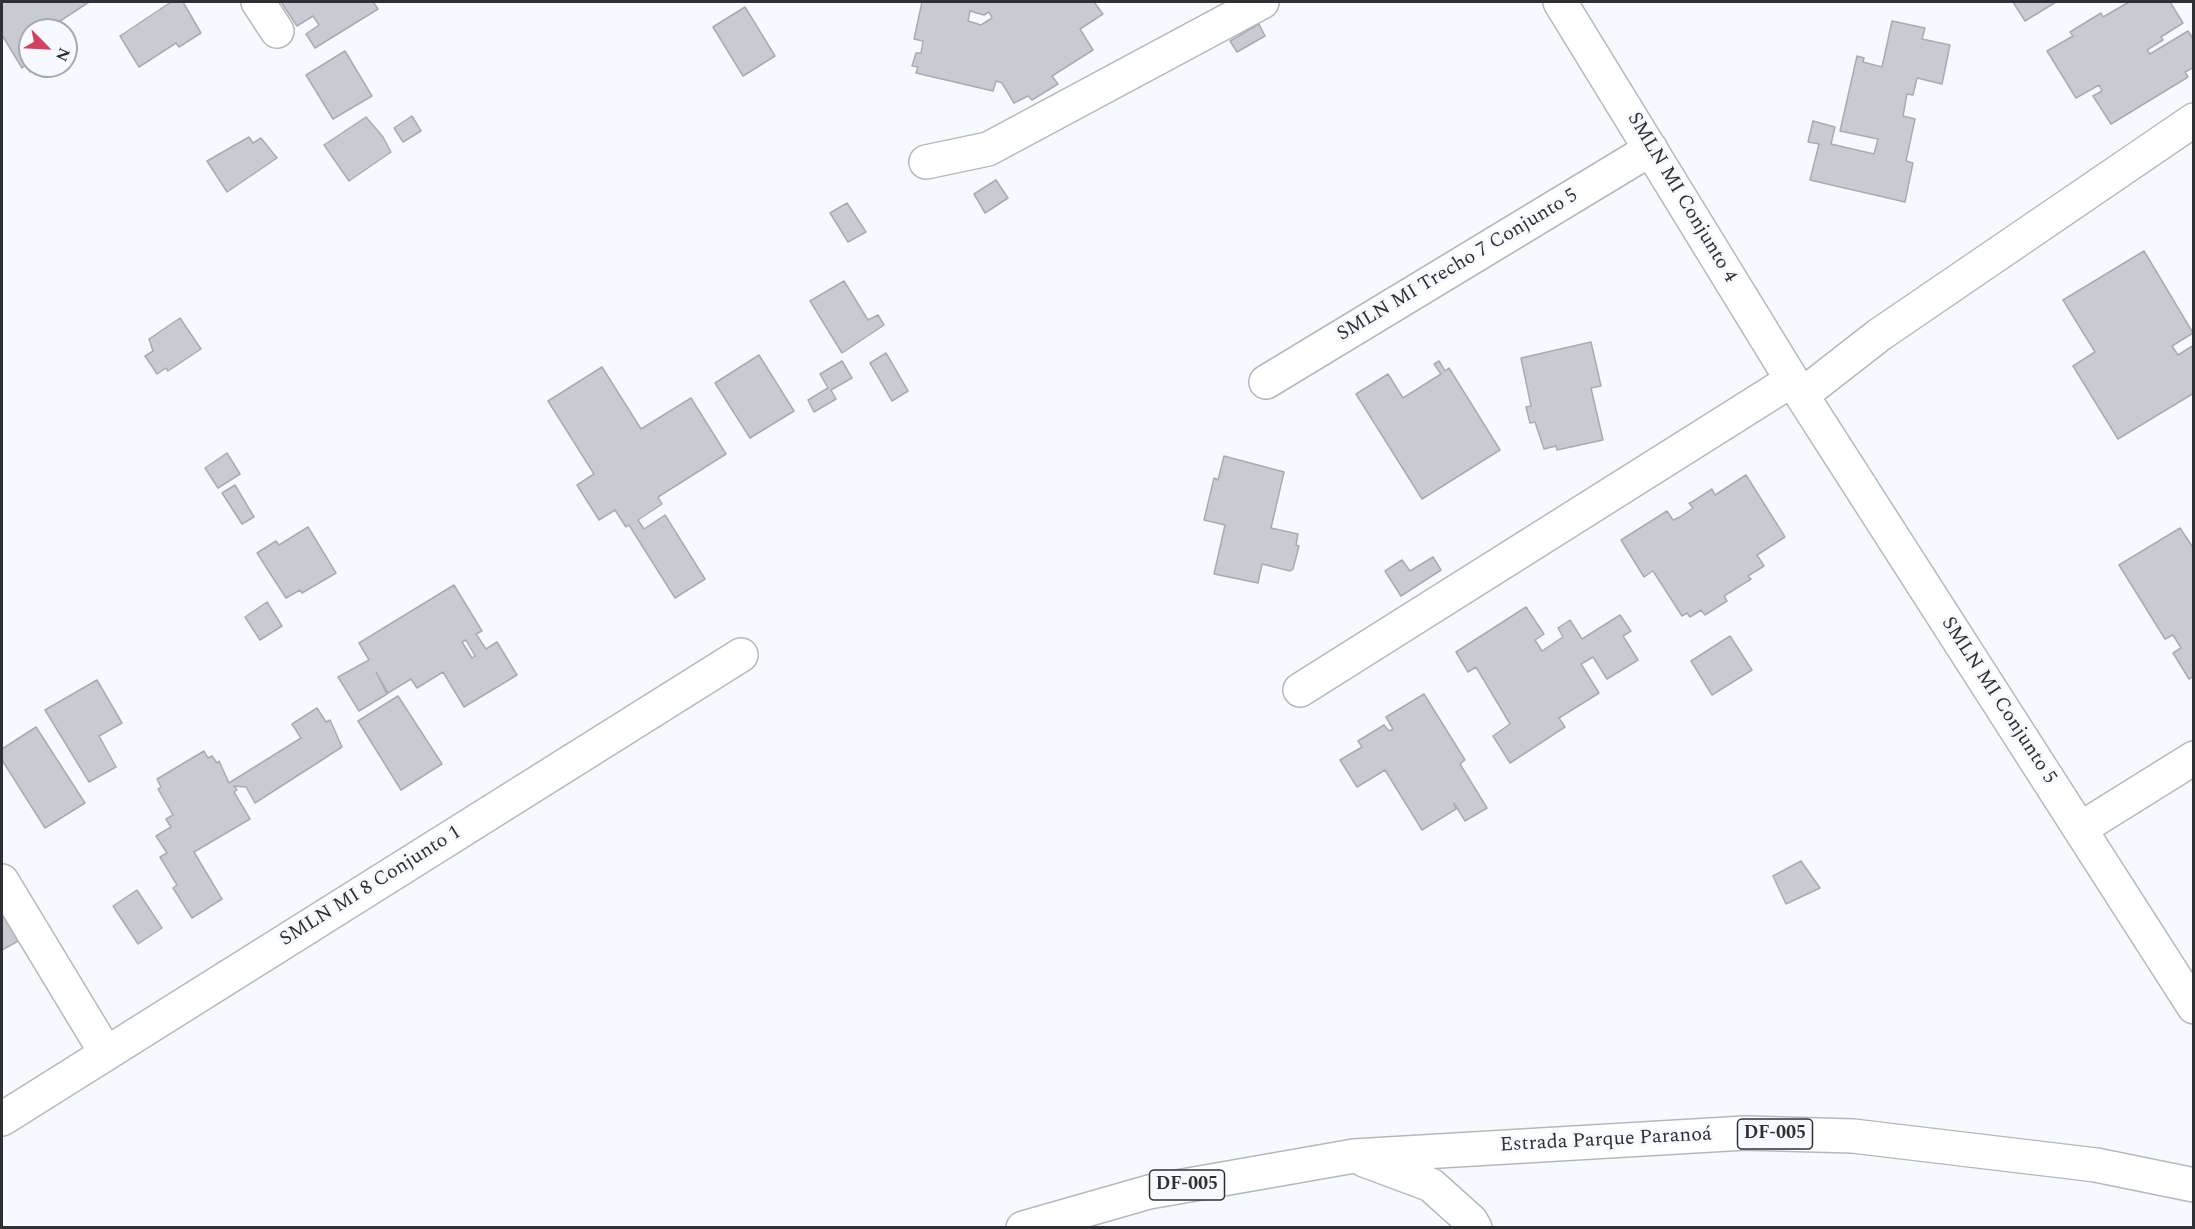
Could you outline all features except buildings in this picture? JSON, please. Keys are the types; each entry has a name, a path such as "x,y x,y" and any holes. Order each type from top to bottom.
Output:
{"street":[{"path":"258,2 277,31"},
{"path":"926,162 988,148 1262,2"},
{"name":"SMLN MI Conjunto 4","path":"1560,2 1797,387"},
{"path":"1300,690 1879,335 2193,120"},
{"name":"SMLN MI Trecho 7 Conjunto 5","path":"1266,382 1651,149"},
{"name":"SMLN MI Conjunto 5","path":"1797,387 2193,1007"},
{"name":"SMLN MI 8 Conjunto 1","path":"2,1119 741,655"},
{"path":"2080,829 2193,758"},
{"path":"2,880 106,1053"},
{"name":"Estrada Parque Paranoá","path":"1023,1227 1149,1192 1354,1156 1745,1133 1852,1136 2096,1165 2193,1185"},
{"path":"1354,1156 1431,1185 1472,1221 1475,1227"}]}
